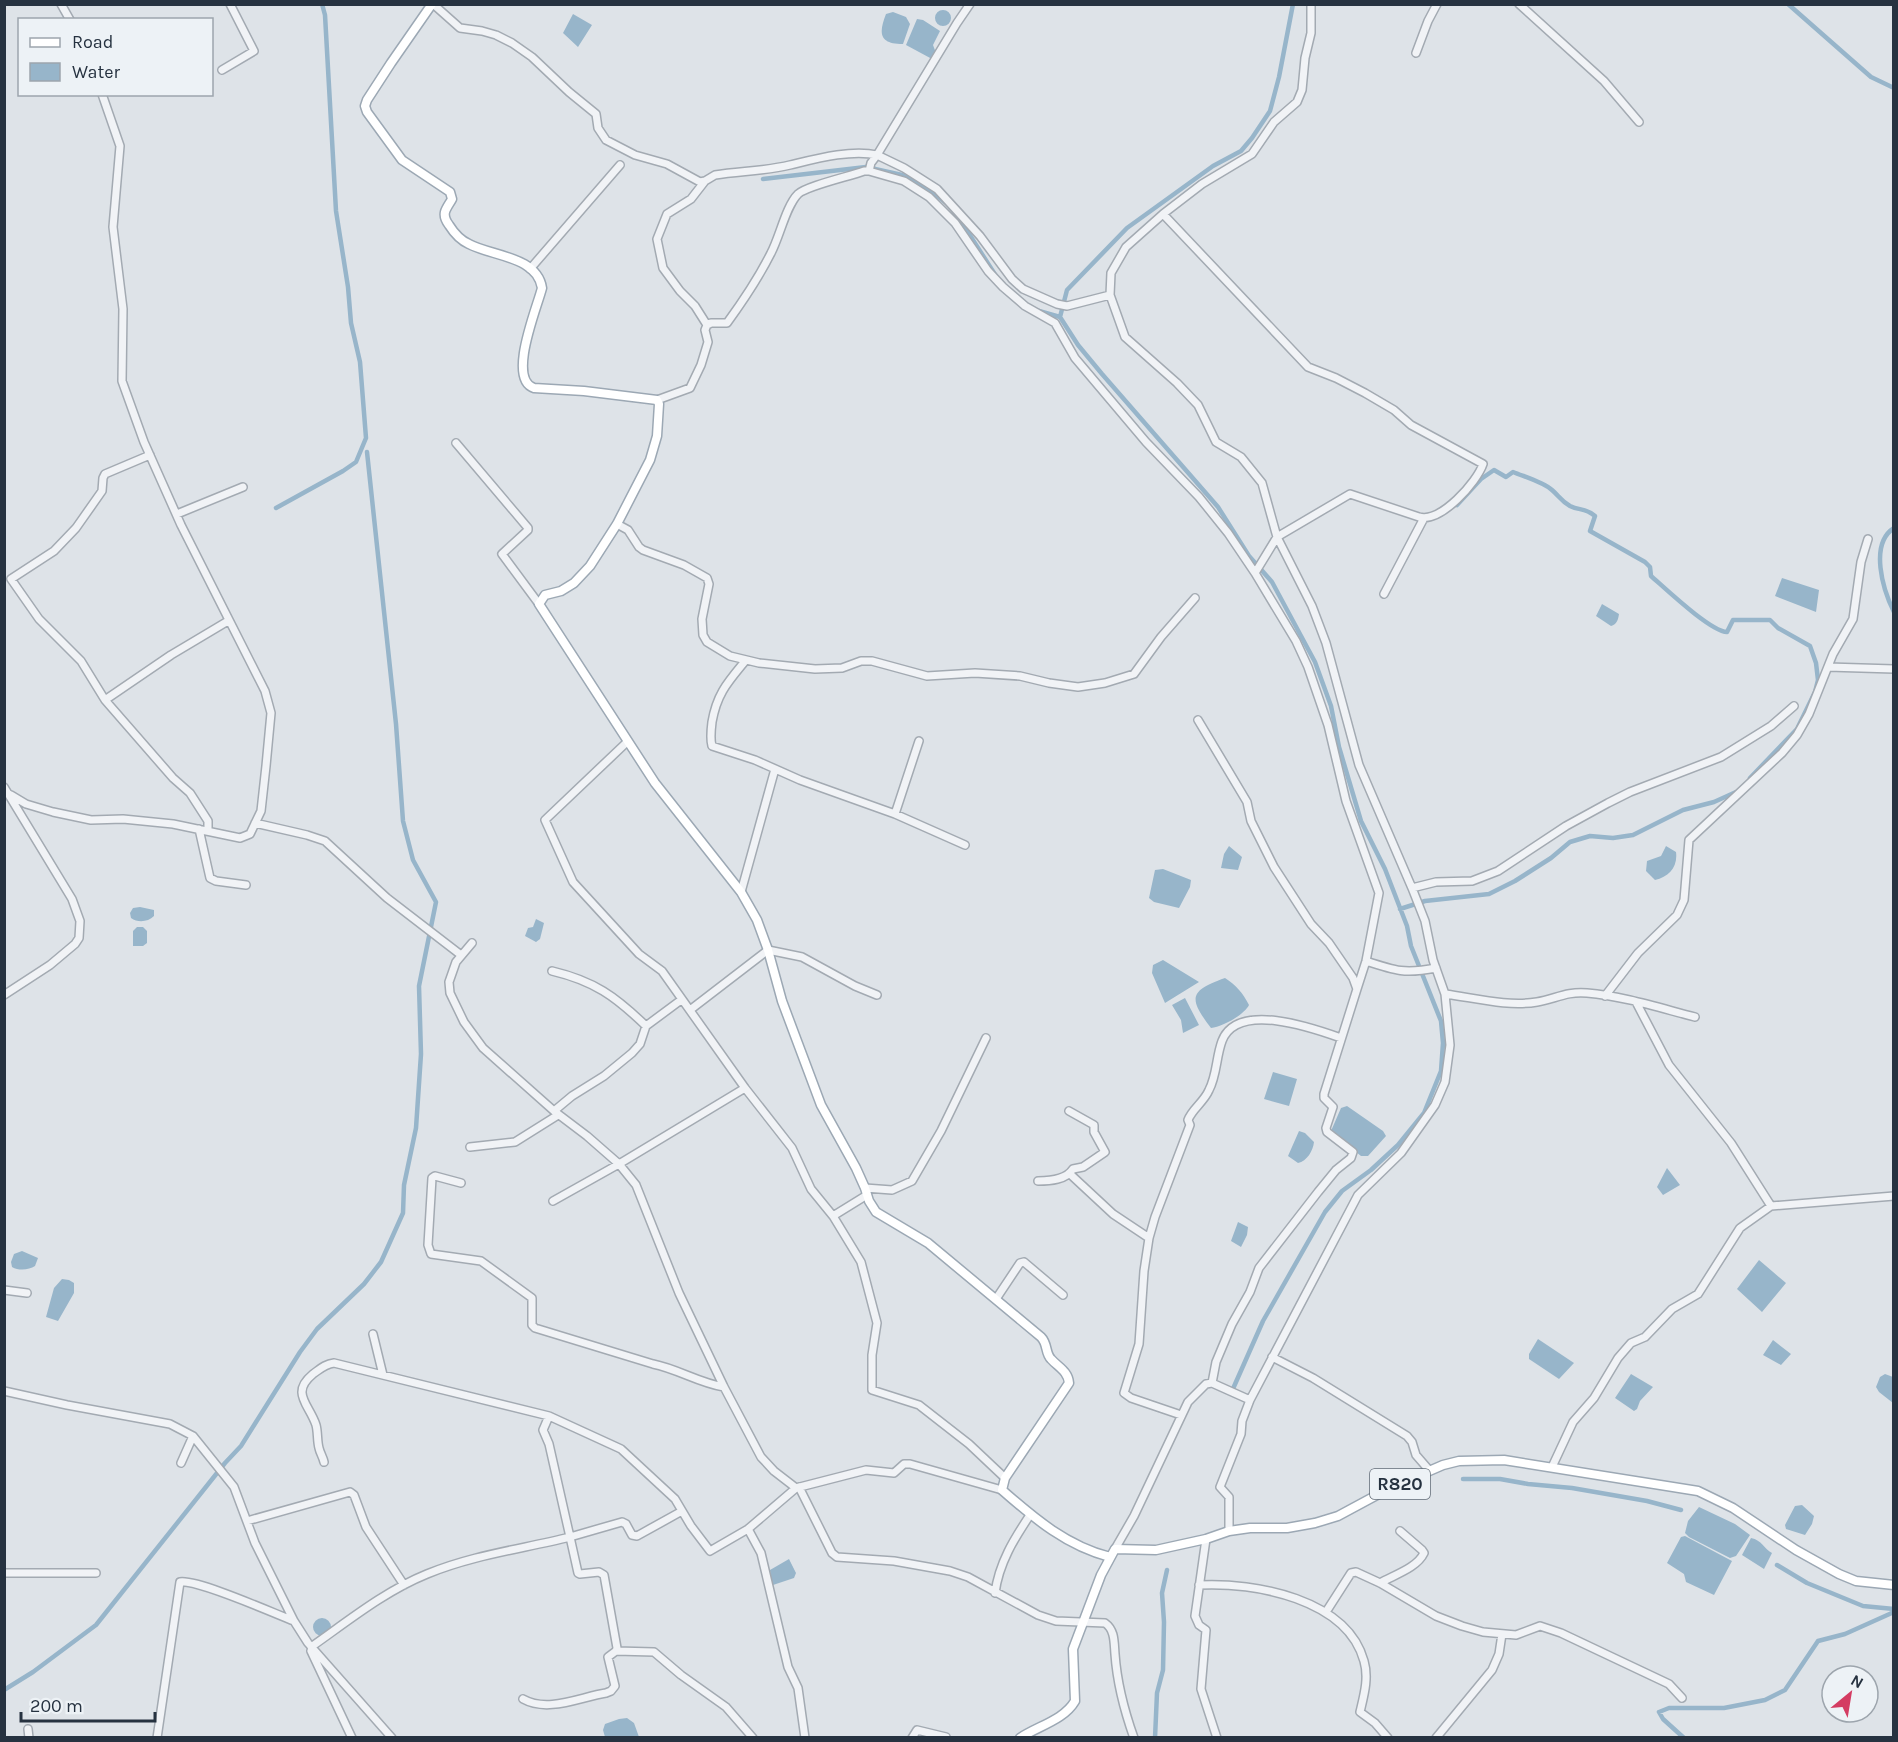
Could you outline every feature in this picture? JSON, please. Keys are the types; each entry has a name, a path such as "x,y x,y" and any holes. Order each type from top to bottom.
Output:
{"main road":[{"path":"433,5 367,100 365,106 368,112 402,160 450,192 452,199 444,213 445,219 455,234 470,244 503,254 530,269 540,278 542,288 524,353 524,381 527,386 584,390 657,400 660,410 657,436 650,460 617,524 590,566 574,583 561,591 545,595 539,604 655,783 741,892 757,920 785,1011 821,1105 876,1212 928,1242 996,1299 1046,1343 1048,1358 1066,1373 1069,1383 1005,1478 1002,1490 1030,1515 1078,1547 1113,1553 1073,1649 1075,1701 1062,1716 1020,1737"},
{"name":"R820","path":"1113,1553 1156,1550 1206,1539 1229,1531 1315,1523 1338,1516 1429,1470 1459,1461 1504,1460 1698,1491 1733,1508 1796,1550 1839,1574 1856,1581 1893,1585"}],"street":[{"path":"61,4 69,18"},
{"path":"222,70 254,51 230,4"},
{"path":"870,167 970,4"},
{"path":"1229,1531 1229,1497 1220,1487 1241,1434 1242,1421 1250,1400 1358,1195 1401,1153 1436,1105 1445,1082 1450,1045 1445,994 1436,968 1425,921 1359,765 1326,643 1312,606 1277,537 1262,483 1241,457 1216,442 1198,405 1125,337 1110,295 1111,273 1123,252 1163,214 1202,184 1252,154 1274,122 1299,100 1311,33 1311,4"},
{"path":"1416,53 1437,4"},
{"path":"1519,4 1604,81 1639,122"},
{"path":"433,5 460,28 496,35 532,57 548,74 596,114 598,128 606,140 635,155 667,164 695,179 705,181"},
{"path":"11,795 26,804 44,810 91,820 123,819 174,824 240,837 250,834 261,811 271,713 260,679 228,621 181,525 150,455 122,381 123,309 113,227 120,146 103,96"},
{"path":"707,325 695,306 680,291 663,268 657,238 667,214 691,199 705,181 715,175 789,165 807,159 864,153 877,155 904,168 937,189 980,236 1012,279 1023,289 1067,306 1110,295"},
{"path":"530,269 620,165"},
{"path":"657,400 686,390 694,384 708,342 705,330 707,325 711,322 727,323 739,306 771,253 798,194 808,187 870,167 904,181 929,197 955,223 988,271 1003,287 1025,306 1055,323 1075,358 1146,442 1199,497 1228,533 1256,572 1296,640 1328,724 1346,801 1379,893 1366,961 1324,1094 1324,1098 1333,1107 1326,1128 1327,1132 1353,1152 1351,1158 1336,1170 1259,1268 1216,1362 1212,1383"},
{"path":"1163,214 1308,368 1336,378 1365,393 1394,410 1411,425 1483,464 1479,476 1450,506 1424,518 1384,594"},
{"path":"456,443 528,528 502,554 539,604"},
{"path":"4,586 11,581 11,577 54,551 76,528 102,491 102,478 105,474 150,455"},
{"path":"177,514 243,487"},
{"path":"1256,572 1277,537 1350,494 1424,518"},
{"path":"617,524 628,530 643,550 707,578 709,584 702,620 703,635 707,642 730,656 759,663 815,669 842,668 861,661 872,661 927,676 975,672 1020,676 1078,687 1105,683 1134,674 1161,637 1195,598"},
{"path":"1605,996 1638,952 1677,915 1684,900 1689,840 1782,753 1797,735 1853,619 1861,561 1868,539"},
{"path":"11,581 39,619 81,661 105,700 173,778 190,793 208,821 208,831"},
{"path":"105,700 171,655 228,621"},
{"path":"746,660 720,692 714,713 712,746 756,760 800,780 895,814 965,844"},
{"path":"1828,667 1893,669"},
{"path":"1413,890 1436,882 1472,881 1498,871 1566,826 1623,795 1721,758 1771,726 1794,706"},
{"path":"1198,720 1247,802 1251,821 1274,867 1311,924 1353,978 1357,989"},
{"path":"895,814 919,741"},
{"path":"627,742 546,818 545,822 573,882 639,954 662,971 745,1088 792,1148 811,1189 833,1216 861,1262 878,1323 872,1354 872,1390 919,1405 969,1444 1005,1478"},
{"path":"741,892 775,769"},
{"path":"4,787 11,795 72,899 80,921 79,938 75,944 50,965 4,995"},
{"path":"255,823 325,841 387,898 458,952"},
{"path":"199,829 210,878 246,885"},
{"path":"472,943 458,952 449,982 450,993 464,1022 483,1048 556,1113 619,1164 636,1185 679,1293 761,1457 774,1471 798,1487 832,1553 837,1557 894,1561 950,1571 968,1576 1038,1615 1056,1621 1105,1623 1111,1627 1119,1690 1134,1737"},
{"path":"690,1010 768,950 802,957 855,986 877,995"},
{"path":"1366,961 1412,973 1436,968"},
{"path":"552,971 592,983 622,1003 646,1026"},
{"path":"1445,994 1512,1003 1538,1002 1568,994 1584,993 1636,1002 1695,1017"},
{"path":"470,1147 515,1142 556,1113 572,1096 604,1076 632,1053 640,1044 646,1026 681,1000"},
{"path":"1636,1002 1670,1065 1731,1143 1772,1206"},
{"path":"1180,1415 1131,1398 1124,1393 1139,1344 1144,1271 1149,1238 1190,1125 1188,1120 1190,1114 1209,1091 1222,1039 1230,1029 1243,1021 1259,1020 1307,1027 1341,1038"},
{"path":"833,1216 866,1192 892,1190 912,1181 941,1131 986,1038"},
{"path":"553,1201 745,1088"},
{"path":"1038,1181 1070,1174 1073,1169 1083,1167 1105,1152 1094,1132 1094,1125 1069,1111"},
{"path":"1070,1174 1113,1214 1149,1238"},
{"path":"461,1183 435,1176 432,1178 428,1245 431,1254 481,1261 512,1281 532,1298 532,1325 535,1328 671,1368 706,1384 724,1387"},
{"path":"1552,1467 1573,1422 1594,1398 1618,1358 1631,1343 1645,1337 1672,1309 1698,1294 1740,1228 1772,1206 1893,1196"},
{"path":"996,1299 1020,1263 1024,1262 1063,1295"},
{"path":"4,1290 27,1293"},
{"path":"373,1334 383,1375"},
{"path":"1272,1357 1313,1378 1407,1436 1412,1442 1416,1455 1429,1470"},
{"path":"324,1462 315,1424 304,1404 302,1394 304,1385 312,1375 328,1364 341,1364 549,1416 621,1449 669,1493 708,1550 748,1529 798,1487 866,1470 894,1473 904,1464 1002,1490"},
{"path":"1113,1553 1134,1516 1188,1402 1206,1384 1212,1383 1250,1400"},
{"path":"4,1391 170,1424 193,1436 234,1487 255,1543 294,1621 309,1645 352,1737"},
{"path":"549,1416 543,1430 549,1444 578,1573 599,1572 604,1575 616,1651"},
{"path":"181,1463 193,1436"},
{"path":"247,1521 350,1492 354,1495 366,1527 404,1585"},
{"path":"309,1645 404,1585 426,1574 458,1563 570,1537 622,1522 626,1524 632,1535 637,1536 682,1511"},
{"path":"995,1593 1001,1566 1030,1515"},
{"path":"748,1529 761,1553 788,1667 798,1688 805,1737"},
{"path":"1380,1583 1404,1571 1423,1557 1422,1550 1400,1531"},
{"path":"1206,1539 1195,1616 1199,1625 1206,1630 1201,1689 1217,1737"},
{"path":"1326,1612 1351,1573 1356,1572 1380,1583 1436,1617 1472,1629 1516,1635 1540,1626 1552,1630 1669,1684 1682,1698"},
{"path":"4,1573 96,1573"},
{"path":"157,1737 180,1582 187,1581 208,1588 294,1621"},
{"path":"1199,1585 1240,1586 1292,1597 1326,1612 1347,1629 1364,1661 1366,1676 1360,1712 1388,1737"},
{"path":"1436,1737 1492,1670 1499,1654 1502,1634"},
{"path":"309,1645 392,1737"},
{"path":"523,1699 541,1706 612,1691 615,1686 608,1657 616,1651 654,1652 681,1675 726,1707 753,1737"},
{"path":"28,1729 29,1737"},
{"path":"912,1737 917,1730 946,1737"}],"water":[{"path":"940,10 946,10 951,18 949,24 940,26 935,21 935,15"},
{"path":"893,12 906,17 910,24 903,44 889,42 882,36 886,14"},
{"path":"573,14 592,25 578,47 563,33"},
{"path":"917,19 923,20 940,31 933,45 936,53 932,59 906,45"},
{"path":"1782,578 1819,590 1816,612 1775,596"},
{"path":"1602,604 1619,614 1617,622 1611,626 1596,616"},
{"path":"1229,846 1242,857 1238,870 1221,868 1224,854"},
{"path":"1666,846 1676,852 1676,862 1668,874 1655,880 1646,871 1647,861 1661,856"},
{"path":"1163,869 1191,880 1190,887 1179,908 1154,902 1149,898 1155,870"},
{"path":"133,908 154,910 154,916 143,921 131,918 130,913"},
{"path":"536,919 544,923 540,939 536,942 525,936 528,928 533,927"},
{"path":"137,927 143,927 147,931 147,943 143,946 133,946 133,931"},
{"path":"1163,960 1199,982 1165,1003 1152,973 1153,965"},
{"path":"1225,978 1233,983 1249,1005 1232,1020 1211,1028 1199,1010 1196,997 1204,987"},
{"path":"1185,998 1199,1025 1183,1033 1181,1020 1172,1005"},
{"path":"1273,1072 1297,1079 1289,1106 1264,1099"},
{"path":"1347,1106 1383,1131 1386,1136 1368,1156 1361,1156 1331,1131 1341,1108"},
{"path":"1299,1131 1305,1133 1314,1142 1309,1155 1298,1163 1288,1156"},
{"path":"1667,1168 1680,1185 1663,1195 1657,1187"},
{"path":"1238,1222 1248,1227 1241,1247 1231,1241"},
{"path":"22,1251 38,1258 35,1266 24,1270 12,1267 14,1254"},
{"path":"1759,1260 1786,1283 1762,1312 1737,1289"},
{"path":"62,1279 74,1283 74,1293 58,1321 46,1317 54,1288"},
{"path":"1538,1339 1574,1363 1559,1379 1529,1359 1529,1354"},
{"path":"1773,1340 1791,1354 1781,1365 1763,1355"},
{"path":"1631,1374 1653,1387 1634,1411 1615,1398"},
{"path":"1885,1374 1893,1377 1893,1403 1876,1387 1880,1377"},
{"path":"1802,1505 1814,1516 1805,1535 1786,1529 1785,1525 1795,1506"},
{"path":"1699,1507 1735,1524 1750,1535 1736,1556 1730,1558 1685,1533 1688,1521"},
{"path":"1685,1536 1732,1561 1714,1595 1686,1582 1684,1574 1667,1563 1681,1537"},
{"path":"1751,1538 1772,1553 1764,1569 1742,1555"},
{"path":"789,1559 796,1573 794,1578 773,1585 770,1570"},
{"path":"322,1618 328,1621 331,1627 328,1633 322,1636 316,1633 313,1627 316,1621"},
{"path":"627,1718 634,1723 639,1737 605,1737 603,1730 605,1724"}],"waterway":[{"path":"276,508 356,462 366,438 360,362 351,323 348,287 336,211 325,15 322,4"},
{"path":"1060,317 1067,290 1127,228 1213,166 1241,151 1252,138 1270,111 1293,4"},
{"path":"1788,4 1871,77 1894,88"},
{"path":"763,179 866,167 902,175 931,191 945,202"},
{"path":"955,212 996,276"},
{"path":"1039,311 1060,317 1078,345 1102,374 1218,507 1249,556 1272,582 1315,662 1331,706 1339,747 1361,821 1385,869 1407,926 1411,946 1441,1021 1443,1043 1441,1071 1424,1113 1398,1145 1371,1170 1342,1191 1325,1212 1263,1321 1232,1391"},
{"path":"4,1690 33,1672 96,1625 241,1446 317,1329 364,1284 381,1262 403,1213 404,1185 416,1128 421,1054 419,986 436,902 413,860 403,821 396,724 367,452"},
{"path":"1457,505 1481,479 1494,470 1506,477 1513,472 1534,480 1548,487 1570,506 1588,511 1595,516 1590,531 1645,562 1650,567 1651,576 1710,625 1727,632 1733,620 1770,620 1778,628 1810,646 1816,663 1818,680 1815,692 1797,729 1750,778"},
{"path":"1894,528 1886,535 1880,556 1880,568 1894,612"},
{"path":"1400,909 1425,901 1489,894 1515,881 1551,858 1570,842 1590,836 1613,838 1633,835 1683,810 1714,802 1736,792"},
{"path":"1463,1479 1500,1479 1572,1488 1647,1501 1681,1510"},
{"path":"1777,1565 1807,1583 1863,1606 1894,1609"},
{"path":"1155,1738 1157,1693 1163,1670 1162,1593 1167,1570"},
{"path":"1684,1738 1663,1719 1659,1712 1669,1708 1724,1708 1765,1700 1785,1690 1818,1641 1845,1634 1894,1612"}]}
